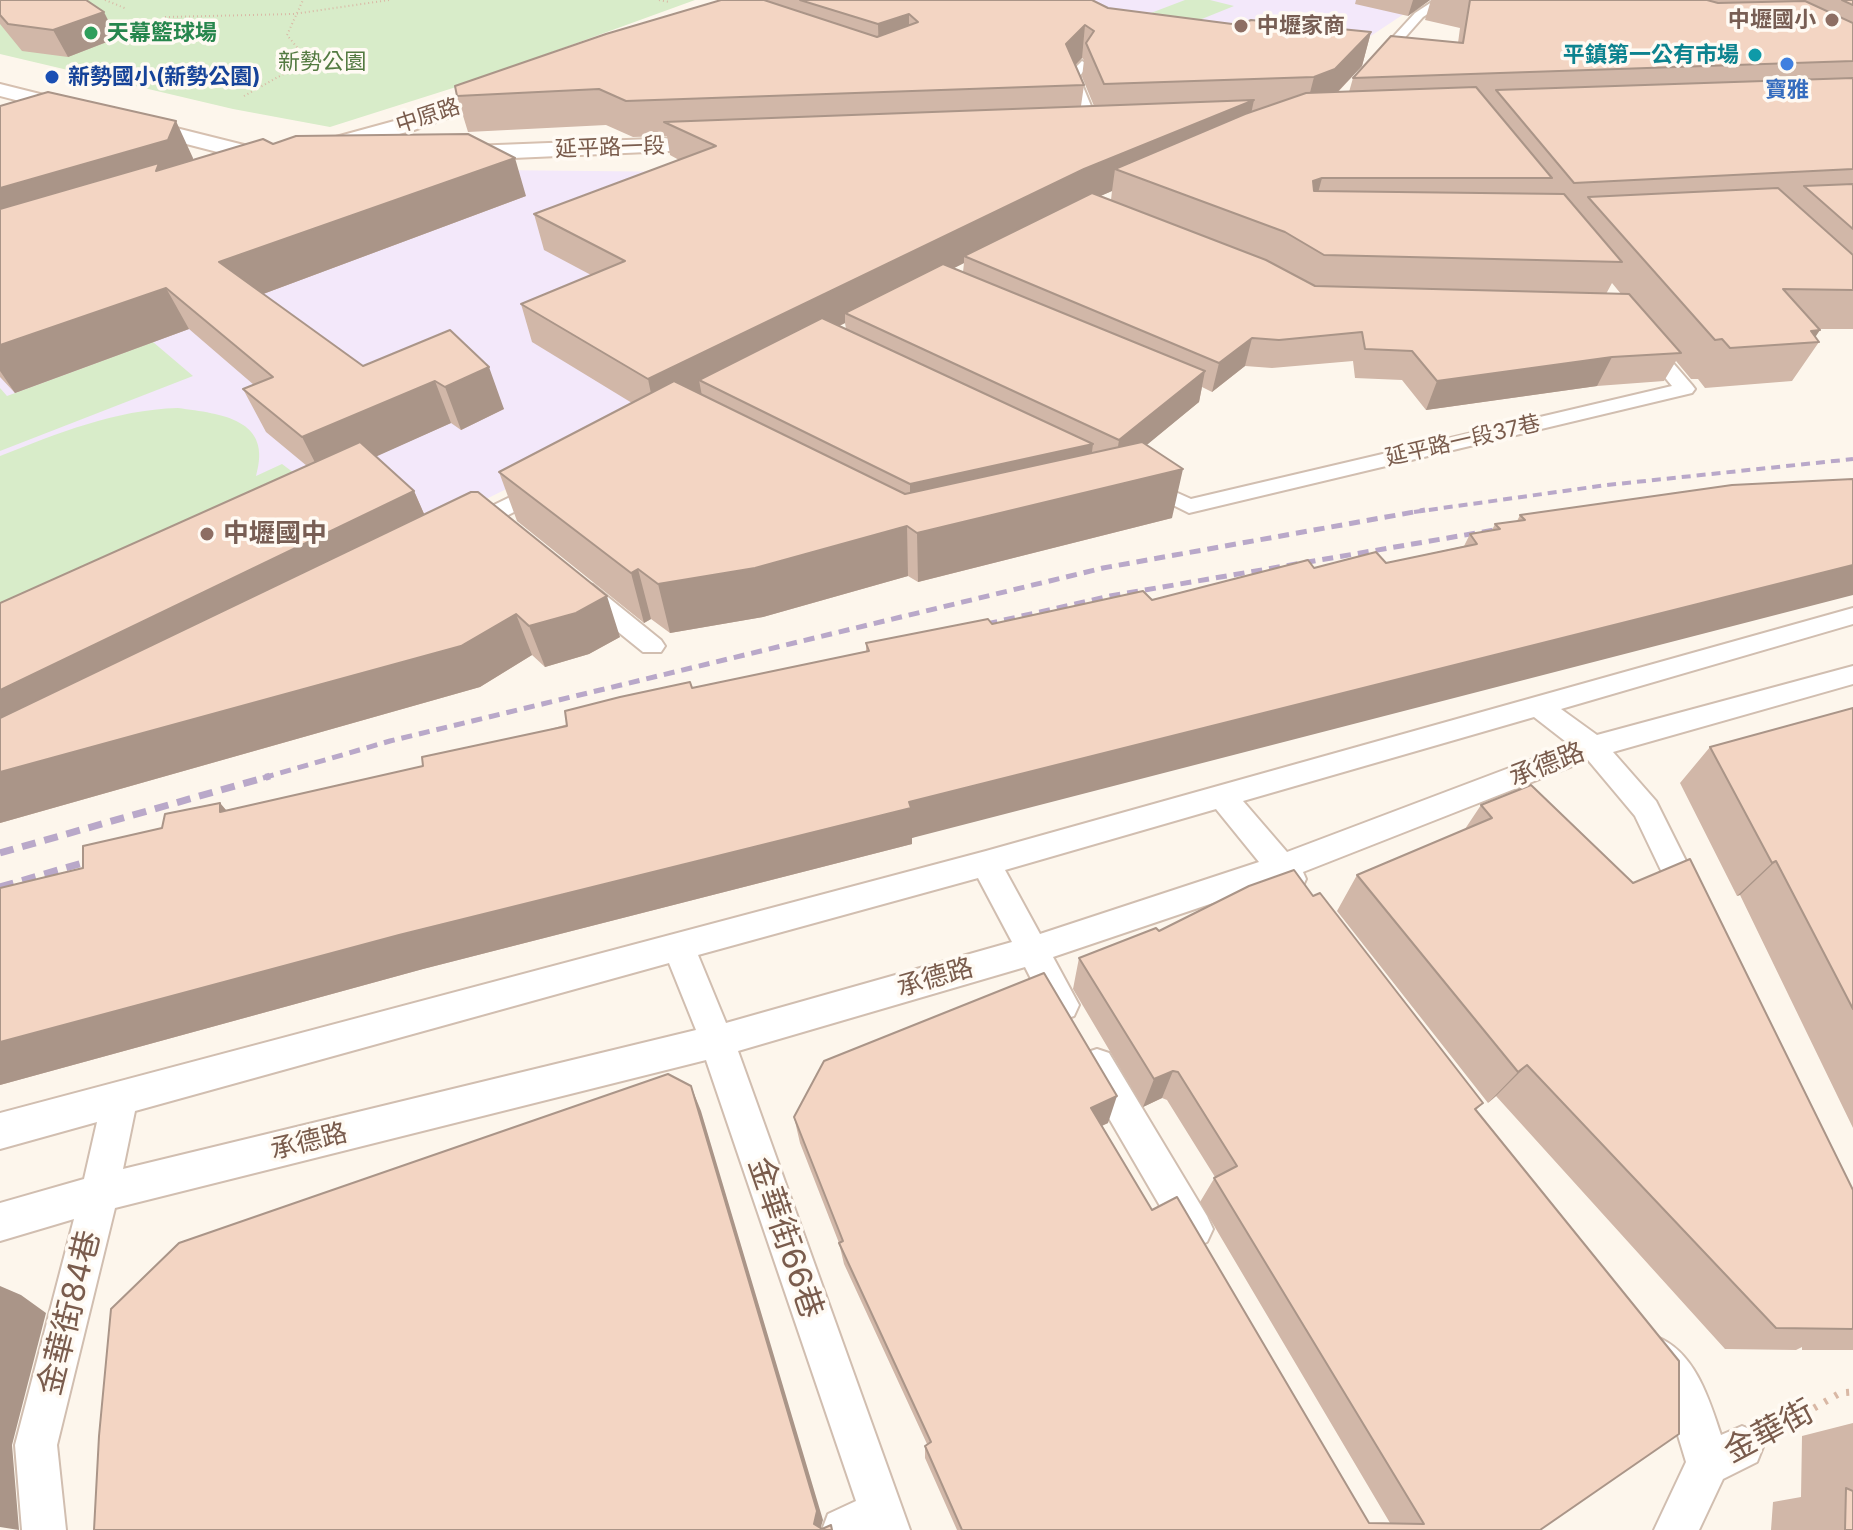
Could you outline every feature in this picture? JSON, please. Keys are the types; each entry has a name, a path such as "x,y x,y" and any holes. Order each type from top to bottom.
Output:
{"main road":[{"name":"中原路","path":"276,160 406,125 537,78"},
{"path":"0,90 276,160"},
{"path":"1063,131 1102,130"},
{"name":"延平路一段","path":"417,155 745,143"},
{"path":"232,174 276,160 370,157"}],"lane":[{"path":"1359,81 1419,15 1443,0"},
{"path":"1082,65 1072,77 1102,130"},
{"name":"延平路一段37巷","path":"1119,486 1136,481 1189,506 1685,389 1639,336"},
{"path":"448,537 559,480"},
{"path":"490,515 515,535"},
{"path":"565,576 652,646"},
{"path":"0,1131 986,863 1853,616"},
{"name":"承德路","path":"0,1222 100,1193 717,1041 1030,951 1282,867 1593,747 1853,675"},
{"path":"1539,707 1593,747 1646,809 1701,922"},
{"path":"1220,794 1311,905"},
{"path":"986,863 1030,951 1208,1254"},
{"name":"金華街66巷","path":"679,947 717,1041 871,1524"},
{"name":"金華街84巷","path":"44,1530 36,1445 100,1193 120,1097"},
{"path":"1640,1335 1688,1398 1725,1456"},
{"name":"金華街","path":"1676,1530 1725,1456"}],"path":[{"path":"105,0 127,9"},
{"path":"244,96 314,57 300,51 287,35 303,0"},
{"path":"165,17 294,14 389,0"},
{"path":"659,0 669,2"},
{"name":"金華街","path":"1725,1456 1840,1393 1853,1392"}],"shaded area":[{"name":"中壢家商","path":"1041,0 1425,0 1318,71"},
{"name":"中壢國中","path":"392,169 691,172 920,284 0,740 0,329"}],"green space":[{"name":"新勢公園","path":"0,0 695,0 453,88 330,127 233,109 0,54"},
{"path":"1185,0 1210,0 1234,6 1182,27 1143,16"},
{"path":"153,342 193,376 0,451 0,388 7,396"},
{"path":"178,408 226,417 250,431 257,442 259,457 256,476 282,464 310,485 0,628 0,456 109,418"}],"building":[{"path":"0,0 86,0 104,12 53,30 8,24 0,15"},
{"path":"721,0 764,0 877,37 918,22 909,14 878,24 800,0 1092,0 1108,8 1240,25 1251,20 1371,32 1335,69 1314,77 1104,84 1086,43 1094,31 1085,25 1066,44 1084,85 626,101 599,89 457,96 455,86 606,34"},
{"path":"1470,0 1805,1 1853,23 1853,61 1353,78 1391,36 1463,43"},
{"path":"1853,78 1853,169 1574,183 1496,90"},
{"path":"1476,87 1552,178 1322,178 1313,181 1314,191 1564,194 1622,262 1324,255 1285,232 1115,169 1245,114 1306,93"},
{"path":"48,92 176,121 168,140 0,188 0,106"},
{"path":"1254,100 1084,169 648,379 521,304 625,261 534,214 716,146 664,122"},
{"path":"468,134 515,158 219,262 363,366 450,330 489,367 445,387 435,381 302,437 243,389 273,377 166,288 0,345 0,209 159,163 156,171 263,139 273,144 296,136"},
{"path":"1853,184 1853,229 1804,186"},
{"path":"1778,188 1853,255 1853,290 1783,289 1820,330 1811,331 1819,342 1730,348 1722,339 1715,340 1588,197"},
{"path":"1092,193 1266,260 1315,286 1629,294 1681,353 1612,357 1437,381 1412,351 1365,349 1362,332 1279,340 1252,338 1219,363 964,256"},
{"path":"943,264 1205,371 1119,440 845,313"},
{"path":"822,318 1093,444 910,484 699,380"},
{"path":"674,381 905,494 1142,442 1183,469 917,533 907,526 755,568 658,584 638,569 631,573 499,472"},
{"path":"360,442 414,491 0,690 0,603"},
{"path":"1853,479 1853,565 909,802 911,808 399,935 0,1042 0,888 83,868 83,846 162,828 165,814 220,803 220,812 423,766 422,757 567,726 565,711 690,682 692,688 869,651 866,643 988,619 992,624 1143,591 1152,600 1308,560 1314,568 1376,552 1386,563 1477,544 1470,534 1500,529 1495,524 1525,520 1520,515 1732,485"},
{"path":"471,492 478,492 607,596 576,613 529,626 516,614 461,646 0,772 0,718"},
{"path":"1853,708 1853,1009 1776,861 1772,863 1710,747"},
{"path":"1531,785 1633,883 1690,859 1853,1190 1852,1329 1776,1328 1527,1065 1518,1072 1357,875 1492,818 1481,805"},
{"path":"1294,870 1313,896 1320,893 1483,1103 1475,1109 1679,1361 1679,1434 1540,1530 962,1530 925,1446 931,1442 839,1243 843,1241 794,1117 824,1061 1044,973 1117,1096 1091,1108 1152,1210 1177,1197 1369,1523 1424,1524 1214,1178 1237,1166 1178,1072 1154,1079 1079,958 1156,928 1159,931 1249,886"},
{"path":"668,1074 691,1086 817,1511 814,1524 822,1529 831,1525 832,1530 94,1530 111,1309 179,1243"},
{"path":"1846,1488 1853,1491 1853,1530 1845,1530"}],"railway":[{"path":"1414,512 1607,485 1853,459"},
{"path":"264,778 390,741 1103,568 1425,510"},
{"path":"969,628 1110,596 1500,529"},
{"path":"264,778 270,776"},
{"path":"0,853 264,778"},
{"path":"0,887 103,857"}],"place":[{"name":"中壢國小","path":"1832,20"},
{"name":"中壢家商","path":"1241,26"},
{"name":"天幕籃球場","path":"91,33"},
{"name":"平鎮第一公有市場","path":"1755,55"},
{"name":"寶雅","path":"1787,64"},
{"name":"新勢國小(新勢公園)","path":"52,77"},
{"name":"中壢國中","path":"207,534"}]}
